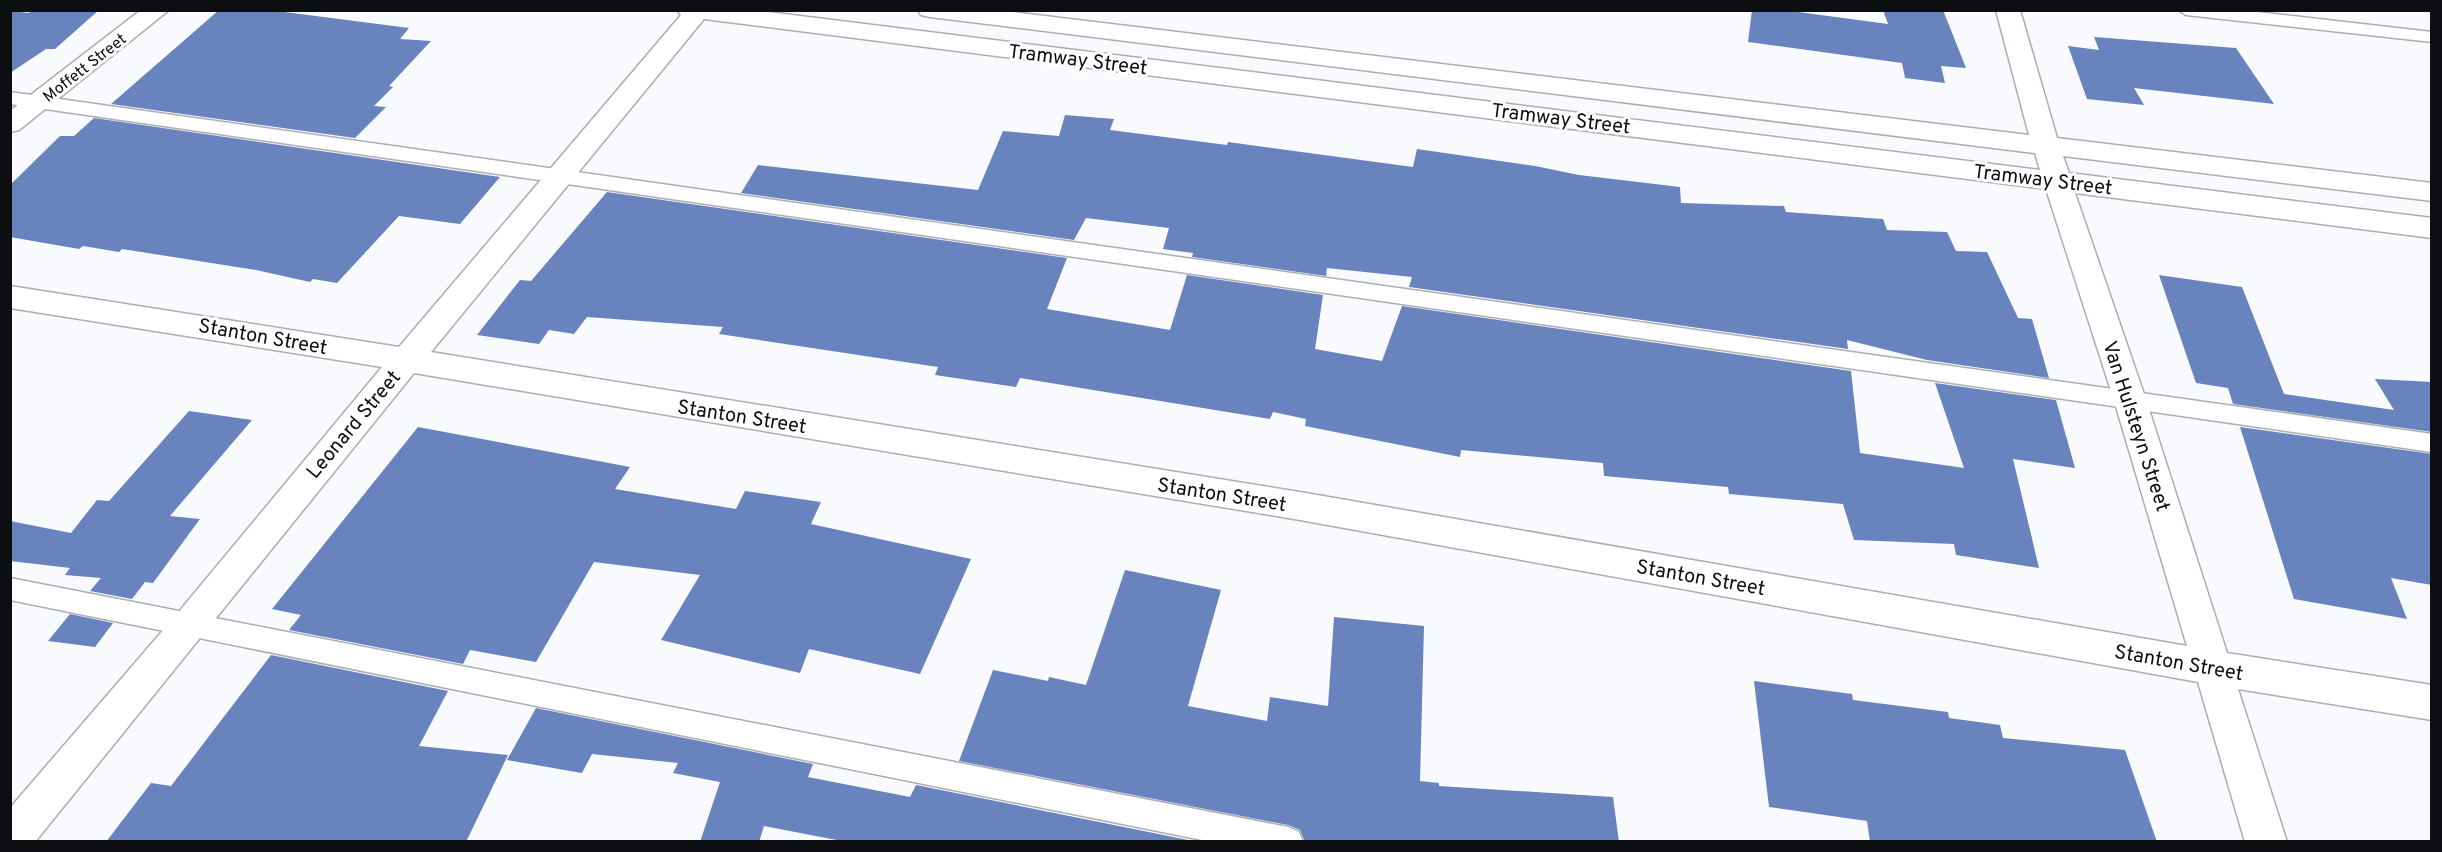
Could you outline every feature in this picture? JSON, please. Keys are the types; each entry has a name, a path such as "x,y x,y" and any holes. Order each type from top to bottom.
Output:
{"street":[{"name":"Moffett Street","path":"10,124 157,10"},
{"name":"Tramway Street","path":"930,10 1111,34 2432,192"},
{"name":"Van Hulsteyn Street","path":"2008,10 2046,146 2130,400 2266,842"},
{"name":"Tramway Street","path":"695,11 2432,228"},
{"name":"Leonard Street","path":"10,840 190,625 321,462 562,176 695,11"},
{"path":"1096,61 1111,34"},
{"path":"1536,85 1539,115"},
{"name":"Stanton Street","path":"10,297 176,322 1300,506 2214,668 2432,703"}],"lane":[{"path":"2186,10 2432,37"},
{"path":"10,98 2432,443"},
{"path":"10,589 1288,842"}],"building":[{"path":"31,10 99,10 55,49 46,49 10,73 10,11 29,13"},
{"path":"219,10 269,10 409,28 400,39 431,41 389,86 393,87 374,106 386,107 355,138 111,104"},
{"path":"1752,10 1783,10 1888,24 1883,10 1943,10 1966,68 1941,66 1945,83 1905,78 1902,63 1748,42"},
{"path":"2094,37 2236,48 2274,104 2134,88 2144,105 2087,99 2068,46 2099,50"},
{"path":"1065,115 1114,119 1110,130 1227,145 1228,142 1413,167 1417,149 1535,166 1579,175 1680,187 1681,203 1784,206 1786,212 1883,219 1887,230 1947,232 1956,251 1987,252 2018,318 2032,319 2049,378 1927,360 1847,340 1848,349 1409,287 1412,277 1327,268 1326,276 1192,257 1193,253 1163,249 1169,228 1086,218 1074,240 741,193 758,165 978,190 1003,131 1059,136"},
{"path":"94,118 500,177 460,224 399,216 337,283 313,279 310,282 256,270 122,249 119,252 83,246 79,249 10,237 10,185 60,136 74,136"},
{"path":"607,192 1067,258 1047,309 1170,330 1187,275 1323,295 1315,349 1382,361 1402,306 1851,371 1860,453 1964,468 1935,383 2056,400 2075,468 2013,459 2039,568 1956,555 1954,544 1854,540 1843,504 1729,494 1728,487 1604,476 1603,463 1461,450 1460,457 1305,426 1306,419 1273,412 1270,419 1020,378 1016,387 935,375 938,367 719,334 723,327 587,317 574,334 549,330 539,344 477,335 520,280 531,281"},
{"path":"2159,275 2242,287 2284,394 2394,410 2375,379 2432,382 2432,432 2233,404 2228,388 2196,383"},
{"path":"189,411 252,420 170,516 200,519 153,583 145,582 132,599 90,591 101,578 65,575 70,568 10,561 10,521 71,533 97,500 109,501"},
{"path":"418,427 630,467 615,489 736,509 745,491 821,502 811,524 971,559 920,674 809,649 800,673 661,640 700,575 594,562 536,662 470,650 463,664 289,630 301,615 272,609"},
{"path":"2240,427 2432,454 2432,585 2391,578 2407,619 2294,599"},
{"path":"1125,570 1221,590 1188,706 1267,721 1270,697 1328,706 1334,617 1424,626 1420,781 1439,783 1439,786 1613,797 1619,842 1305,842 1300,830 1288,825 959,761 993,670 1048,681 1049,677 1086,685"},
{"path":"70,614 113,623 95,647 48,641"},
{"path":"271,655 448,691 419,746 508,755 466,842 106,842 151,783 171,786"},
{"path":"1754,681 1852,694 1853,700 1948,712 1949,718 2000,725 2003,738 2125,750 2157,842 1870,842 1867,821 1769,807"},
{"path":"536,708 813,764 808,777 910,797 916,785 1198,842 847,842 764,826 759,842 700,842 720,782 673,773 678,763 592,754 582,773 507,760"}]}
